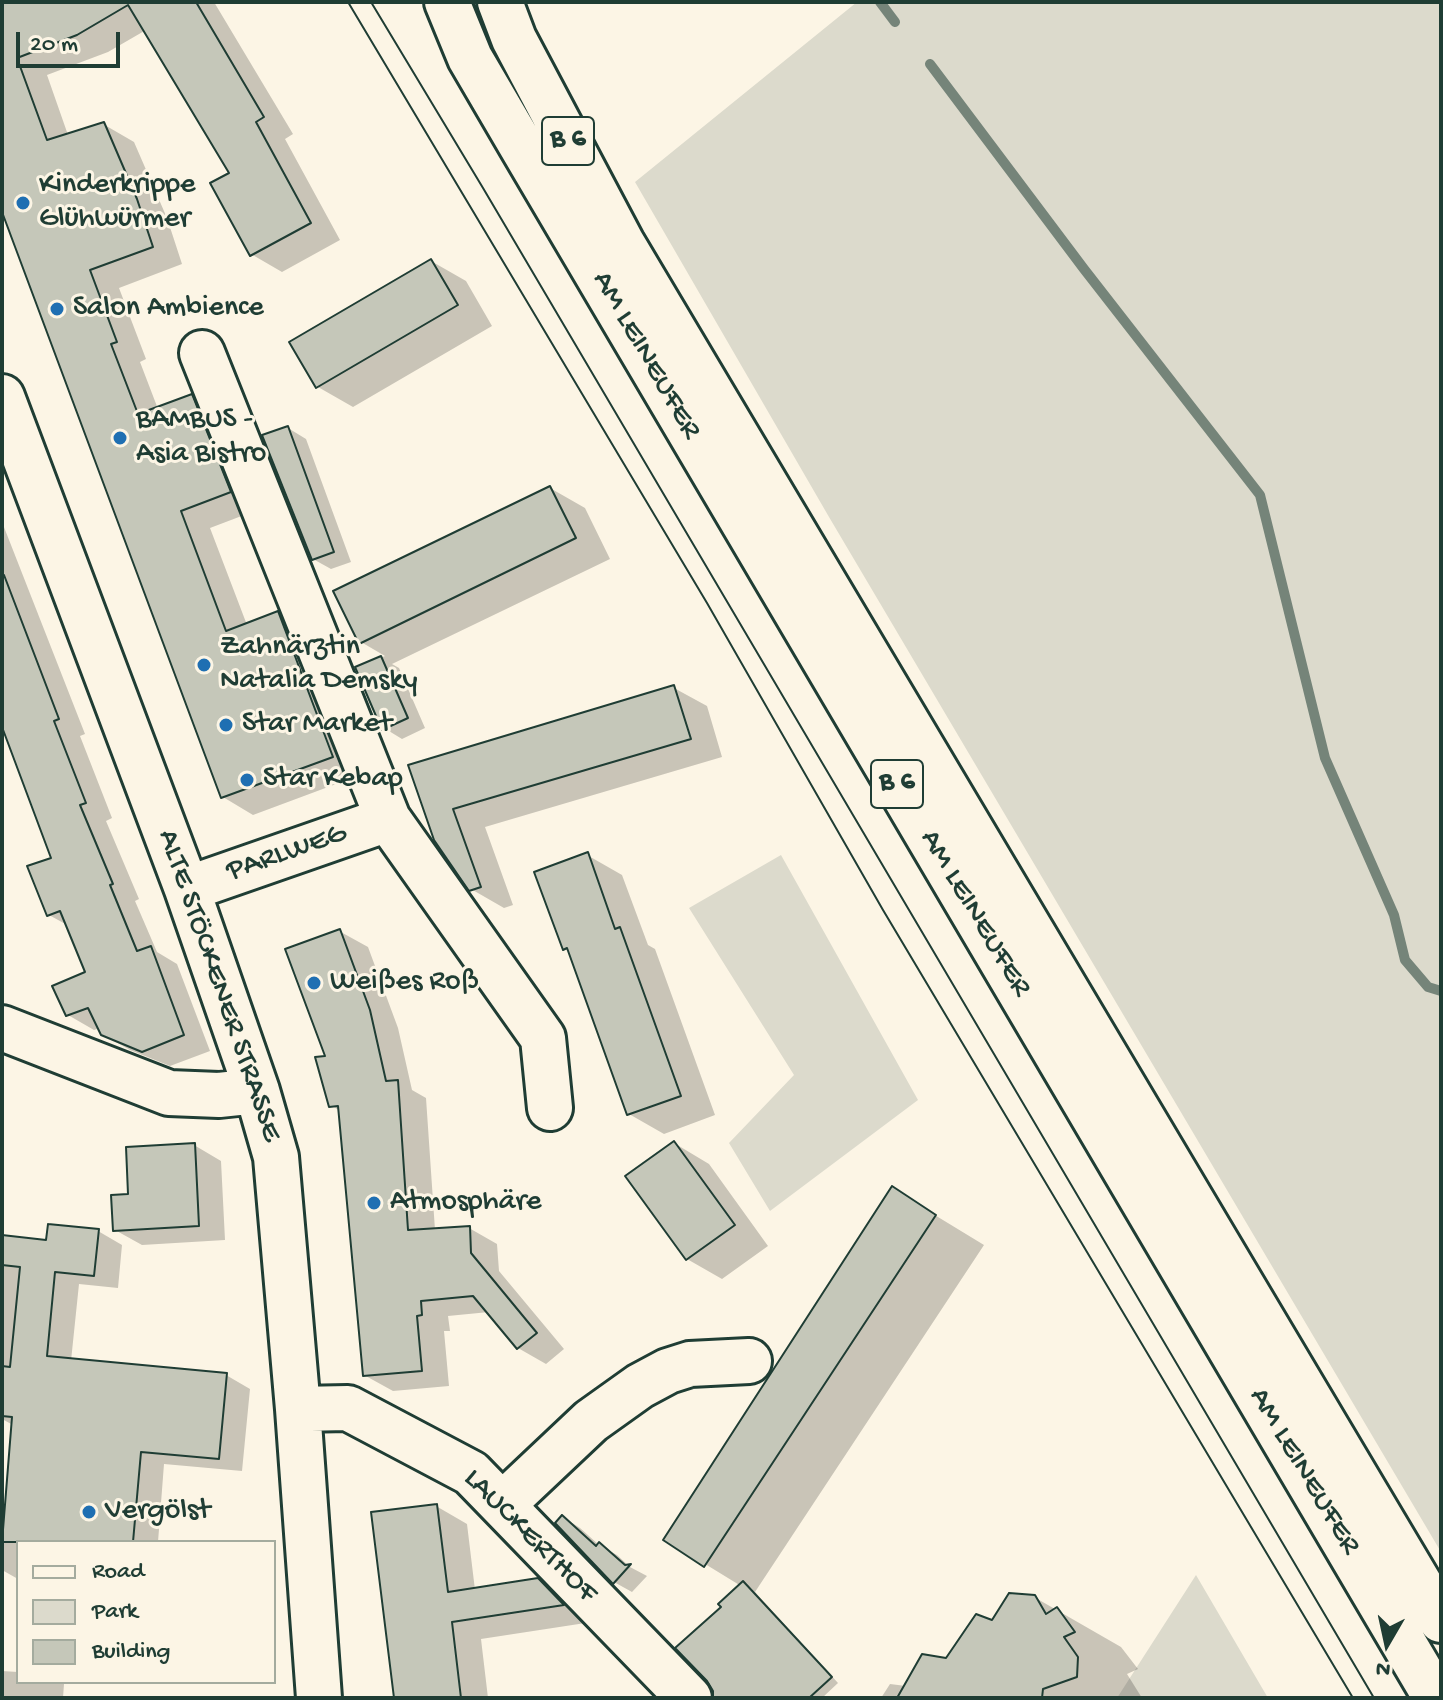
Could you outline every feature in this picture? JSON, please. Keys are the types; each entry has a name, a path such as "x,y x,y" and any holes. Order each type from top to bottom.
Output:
{"main road":[{"name":"AM LEINEUFER","path":"447,2 470,58 1436,1698"},
{"name":"AM LEINEUFER","path":"500,2 514,39 622,243 1441,1620"},
{"name":"PARLWEG","path":"202,353 388,819 543,1038 550,1108"},
{"name":"ALTE STÖCKENER STRASSE","path":"2,397 187,889 257,1091 276,1157 319,1698"},
{"name":"PARLWEG","path":"187,889 388,819"},
{"path":"2,1028 169,1093 219,1095 257,1091"},
{"path":"502,1505 591,1421 640,1386 668,1371 690,1364 749,1361"},
{"name":"LAUCKERTHOF","path":"298,1409 348,1408 471,1473 689,1698"}],"green space":[{"path":"857,2 1441,2 1441,1552 829,517 635,182"},
{"path":"781,855 918,1100 770,1211 729,1143 794,1075 689,908"},
{"path":"1196,1575 1268,1698 1117,1698"}],"building":[{"path":"2,2 196,2 264,117 256,122 311,223 250,256 210,183 229,173 128,5 77,35 17,58 47,140 104,122 137,199 153,247 90,270 117,342 111,344 138,414 192,394 231,492 181,511 226,631 278,611 333,757 221,798 2,212"},
{"path":"431,259 458,305 316,388 289,342"},
{"path":"288,426 334,552 312,560 262,435"},
{"path":"550,486 576,538 359,644 333,591"},
{"path":"4,575 59,719 54,721 86,803 80,805 113,884 110,885 137,951 151,946 184,1035 142,1052 101,1035 88,1008 66,1016 52,986 85,972 60,911 47,916 27,866 51,858 2,727"},
{"path":"381,656 408,718 382,730 355,667"},
{"path":"674,685 691,739 453,809 481,887 469,891 434,840 408,765"},
{"path":"588,852 615,929 620,927 681,1096 627,1115 567,948 563,950 534,872"},
{"path":"340,929 370,1010 386,1081 398,1080 408,1230 470,1226 471,1253 537,1333 517,1349 473,1296 421,1301 422,1315 417,1316 422,1371 363,1376 338,1106 329,1107 315,1057 325,1056 285,949"},
{"path":"674,1141 735,1225 686,1260 625,1176"},
{"path":"195,1143 199,1226 113,1231 111,1195 128,1194 126,1147"},
{"path":"892,1186 936,1215 704,1567 663,1540"},
{"path":"48,1224 99,1229 94,1276 55,1272 47,1356 227,1373 219,1459 141,1452 133,1540 2,1542 12,1417 2,1416 2,1366 10,1367 20,1267 2,1265 2,1235 46,1240"},
{"path":"437,1504 448,1592 538,1578 564,1605 452,1622 461,1698 394,1698 371,1512"},
{"path":"562,1515 596,1546 599,1542 625,1565 631,1564 613,1584 555,1523"},
{"path":"743,1581 832,1677 809,1698 713,1698 707,1681 675,1648 721,1607 718,1604"},
{"path":"1009,1593 1035,1595 1046,1614 1057,1607 1075,1632 1064,1637 1078,1657 1077,1677 1043,1689 1042,1698 897,1698 922,1654 946,1658 976,1614 992,1620"}],"waterway":[{"path":"880,2 895,22"},
{"path":"930,64 1260,495 1325,758 1394,915 1405,960 1428,987 1441,991"}],"tram line":[{"path":"348,2 707,603 883,910 1353,1698"},
{"path":"371,2 1374,1698"}],"place":[{"name":"Kinderkrippe Glühwürmer","path":"23,203"},
{"name":"Salon Ambience","path":"57,309"},
{"name":"BAMBUS - Asia Bistro","path":"120,438"},
{"name":"Zahnärztin Natalia Demsky","path":"204,665"},
{"name":"Star Market","path":"226,725"},
{"name":"Star Kebap","path":"247,780"},
{"name":"Weißes Roß","path":"314,983"},
{"name":"Atmosphäre","path":"374,1203"},
{"name":"Vergölst","path":"89,1512"}]}
